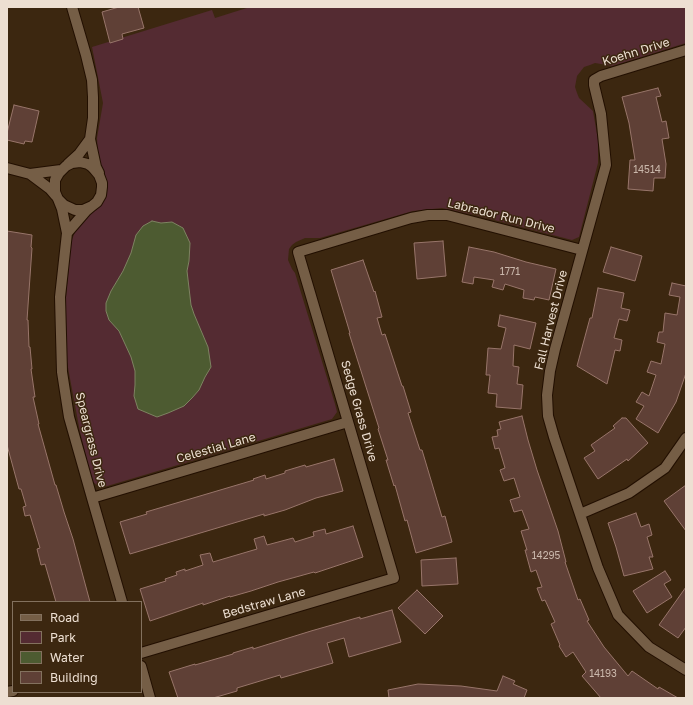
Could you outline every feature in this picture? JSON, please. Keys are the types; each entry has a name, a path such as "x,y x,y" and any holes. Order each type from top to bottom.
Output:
{"street":[{"path":"67,233 99,198 102,191 102,183 95,162 90,139 93,118 92,80 72,7"},
{"name":"Koehn Drive","path":"594,80 601,76 686,50"},
{"name":"Fall Harvest Drive","path":"594,80 601,114 606,165 555,349 547,395 548,416 598,568 618,615 649,647 686,670"},
{"path":"57,198 54,188 55,180 59,173 74,160 90,139"},
{"path":"30,174 64,168 76,162 88,164 94,168 99,175"},
{"path":"7,168 30,174 50,189 64,206 75,210 83,210 92,206"},
{"name":"Speargrass Drive","path":"57,198 62,208 67,233 60,298 62,372 69,417 122,601"},
{"name":"Labrador Run Drive","path":"298,252 411,218 428,215 447,215 582,250"},
{"name":"Sedge Grass Drive","path":"298,252 394,578"},
{"name":"Celestial Lane","path":"92,498 348,422"},
{"path":"580,514 629,493 665,468 686,438"},
{"name":"Bedstraw Lane","path":"142,653 394,578"},
{"path":"142,670 150,698"}],"green space":[{"path":"250,7 686,7 686,43 612,66 595,63 584,67 577,76 575,87 579,98 593,111 598,140 598,163 579,237 572,240 442,208 413,211 320,238 305,238 296,242 289,249 288,260 295,273 335,404 337,412 332,419 104,487 99,487 92,481 80,432 66,357 66,297 71,242 78,225 105,196 107,189 107,183 98,160 97,138 103,103 92,47 212,10 215,18"}],"water":[{"path":"152,221 161,223 172,222 183,228 190,243 187,271 191,305 208,347 211,367 199,390 184,406 157,417 138,409 134,396 135,371 131,357 119,331 109,320 106,311 106,303 131,253 136,235 143,226"}],"building":[{"path":"119,7 138,7 144,28 122,34 123,39 110,43 102,12"},
{"path":"658,88 661,96 656,97 662,122 666,121 669,138 662,139 666,164 665,178 654,178 653,191 628,189 630,160 635,160 629,123 622,97"},
{"path":"14,105 39,111 32,142 25,141 24,144 7,140 7,133"},
{"path":"7,231 32,235 27,320 35,397 33,397 38,424 55,485 73,539 90,601 56,601 45,564 41,565 37,549 40,548 30,515 25,516 23,507 26,506 21,489 19,489 7,445"},
{"path":"443,241 446,276 417,279 414,243"},
{"path":"469,247 494,252 556,269 549,300 535,297 534,300 523,298 524,290 505,284 503,290 492,287 494,280 474,277 473,284 462,282"},
{"path":"611,247 642,256 635,281 603,272"},
{"path":"363,260 374,292 375,291 382,317 377,318 382,335 385,334 403,386 411,412 408,413 420,450 422,450 442,517 445,516 452,542 416,553 407,520 405,521 386,460 388,460 378,429 379,428 331,270"},
{"path":"672,283 686,286 686,373 676,402 658,433 636,419 644,406 636,402 642,392 649,396 656,375 647,372 651,361 661,364 665,344 657,342 659,332 663,332 665,313 677,315 680,297 669,295"},
{"path":"598,288 624,293 621,308 630,310 627,321 619,319 614,338 622,340 620,351 615,350 607,384 577,366 590,318 592,318"},
{"path":"500,315 536,323 530,349 514,345 513,366 519,367 517,384 523,385 521,409 496,407 497,394 488,393 490,375 486,375 488,348 501,349 506,328 498,326"},
{"path":"522,416 537,470 558,531 565,562 578,600 580,599 589,620 587,621 604,647 628,676 632,671 658,689 659,687 678,698 601,698 582,676 586,672 573,652 566,657 559,646 560,645 551,624 555,622 545,600 542,601 537,588 542,587 536,570 531,572 525,550 527,550 521,531 529,529 522,510 514,512 510,500 520,497 514,478 504,481 500,470 505,468 499,448 495,449 492,437 498,436 497,430 501,429 499,422"},
{"path":"622,418 626,418 648,443 628,461 627,459 598,479 584,458 595,451 591,445 615,428 613,426"},
{"path":"334,459 343,491 316,498 285,510 264,516 264,514 130,554 120,522 147,514 146,512 254,480 253,479 265,475 266,479 305,465 306,467"},
{"path":"686,485 686,531 664,501"},
{"path":"636,513 641,527 649,524 652,535 647,537 653,557 649,557 653,569 624,576 608,523"},
{"path":"353,526 363,557 315,573 314,572 278,582 203,605 203,603 150,621 140,589 166,581 165,579 177,575 176,572 185,569 185,571 203,565 200,555 210,553 213,562 257,549 254,539 264,536 267,545 293,538 295,542 314,536 313,532 325,529 326,534"},
{"path":"456,558 458,584 422,586 421,560"},
{"path":"665,571 671,580 664,584 672,597 647,613 633,591"},
{"path":"686,587 686,627 678,638 659,625"},
{"path":"417,590 443,616 425,634 398,608"},
{"path":"392,610 401,642 349,657 344,638 327,643 333,663 281,678 280,675 237,688 237,691 213,698 178,698 169,672 360,617 360,619"},
{"path":"503,676 515,681 513,684 527,690 524,698 389,698 388,690 418,684 461,686 497,691"}]}
